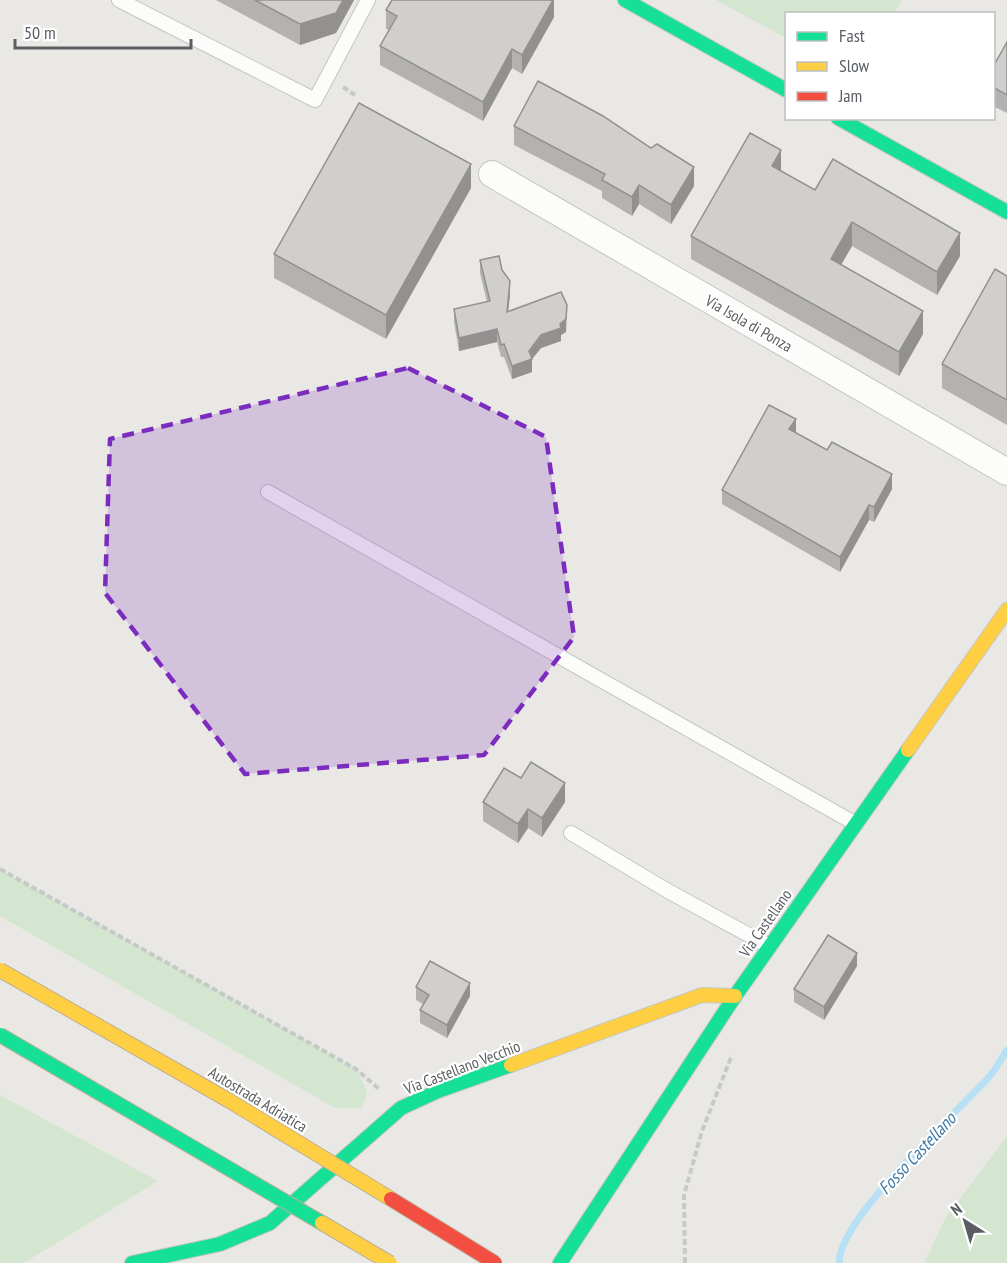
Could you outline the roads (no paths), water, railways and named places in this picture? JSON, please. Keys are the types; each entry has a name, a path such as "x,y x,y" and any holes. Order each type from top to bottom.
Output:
{"main road":[{"path":"625,0 785,89"},
{"path":"842,120 1007,212"},
{"name":"Via Castellano","path":"560,1263 769,946 1007,610"},
{"name":"Autostrada Adriatica","path":"0,970 228,1100 495,1263"},
{"name":"Via Castellano Vecchio","path":"132,1263 200,1251 250,1234 270,1223 401,1108 438,1091 702,995 735,996"},
{"path":"0,1035 390,1263"}],"street":[{"name":"Via Isola di Ponza","path":"492,174 1007,472"}],"lane":[{"path":"119,0 315,100 368,0"},
{"path":"268,492 856,824"},
{"path":"571,833 668,891 769,946"}],"waterway":[{"name":"Fosso Castellano","path":"839,1263 844,1243 878,1194 989,1077 1007,1050"}]}
